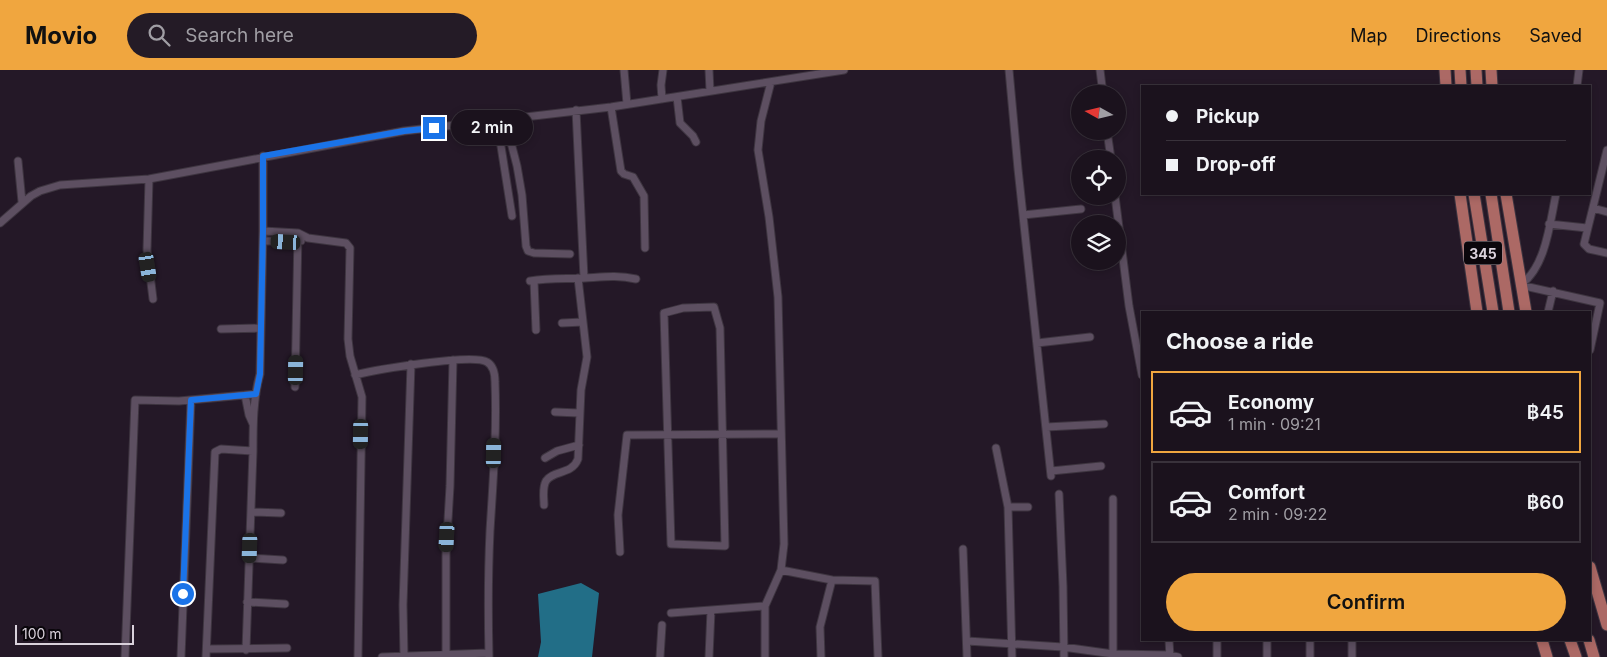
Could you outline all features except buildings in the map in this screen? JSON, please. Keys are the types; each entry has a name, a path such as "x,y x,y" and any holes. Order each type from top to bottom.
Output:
{"main road":[{"path":"1445,70 1446,85"},
{"path":"1460,70 1461,85"},
{"path":"1476,70 1477,85"},
{"path":"1491,70 1492,85"},
{"path":"1460,195 1477,311"},
{"name":"345","path":"1474,195 1492,308"},
{"name":"345","path":"1491,195 1509,311"},
{"path":"1506,195 1526,311"},
{"path":"1500,261 1509,220"},
{"path":"1472,285 1492,308"},
{"path":"1591,570 1607,625"},
{"path":"1542,641 1547,657"},
{"path":"1570,641 1576,657"},
{"path":"1589,641 1594,657"}],"street":[{"path":"624,70 627,104"},
{"path":"662,99 661,85 664,70"},
{"path":"709,70 710,91"},
{"path":"0,223 22,202 40,191 60,185 149,178 404,131 611,107 771,82 800,74 844,70"},
{"path":"1009,70 1051,473 1100,466"},
{"path":"1100,70 1102,85"},
{"path":"1577,85 1579,70"},
{"path":"765,657 765,606 781,570 784,544 778,297 769,217 758,150 761,121 771,82"},
{"path":"677,97 680,123 693,136 696,142"},
{"path":"611,107 621,171 633,177 644,196 645,248"},
{"path":"544,505 546,481 550,477 569,470 576,464 581,390 587,357 581,278 576,110"},
{"path":"501,120 512,216"},
{"path":"501,120 518,173 528,251 534,253 570,254"},
{"path":"1607,150 1604,171 1593,193 1592,208 1584,244 1590,249 1607,254"},
{"path":"246,650 252,512 253,424 260,374 263,156"},
{"path":"18,161 22,202"},
{"path":"149,178 146,250 153,299"},
{"path":"1520,285 1527,280 1543,254 1556,195"},
{"path":"1116,205 1129,306 1141,370"},
{"path":"1023,215 1081,208"},
{"path":"1592,208 1607,212"},
{"path":"1549,224 1587,228"},
{"path":"263,231 298,233 308,238 343,243 349,245 350,248 348,339 350,356 362,397 358,657"},
{"path":"296,387 298,233"},
{"path":"263,241 297,242 308,238"},
{"path":"536,330 532,281 555,278 613,276 636,278"},
{"path":"1520,285 1600,302 1591,345"},
{"path":"1548,311 1553,291"},
{"path":"714,307 720,328 726,546 671,544 668,435 664,313 683,308 714,307"},
{"path":"562,323 583,322"},
{"path":"221,329 260,328"},
{"path":"1037,343 1090,337"},
{"path":"355,375 411,364 453,360 482,360 492,367 494,374 488,655 382,657"},
{"path":"446,656 446,554 450,486 453,360"},
{"path":"404,657 403,605 411,364"},
{"path":"125,657 135,400 191,400 256,394"},
{"path":"245,395 253,424"},
{"path":"181,657 191,400"},
{"path":"555,412 579,413"},
{"path":"1046,428 1104,424"},
{"path":"620,552 618,515 627,436 781,434"},
{"path":"545,458 558,451 578,446"},
{"path":"996,448 1008,508 1012,657"},
{"path":"253,451 221,449 215,452 206,653 287,648"},
{"path":"1059,494 1064,657"},
{"path":"1113,499 1113,655"},
{"path":"1008,508 1028,507"},
{"path":"252,512 280,513"},
{"path":"963,549 966,657"},
{"path":"249,558 283,560"},
{"path":"781,570 832,580 875,581 878,657"},
{"path":"821,657 820,627 832,580"},
{"path":"247,602 285,604"},
{"path":"671,613 765,606"},
{"path":"709,657 711,610"},
{"path":"660,657 662,626"},
{"path":"967,641 1012,642 1064,647 1113,655 1178,657"},
{"path":"1169,641 1170,656"},
{"path":"1217,641 1218,657"},
{"path":"1267,641 1267,657"},
{"path":"1310,641 1310,657"},
{"path":"1352,641 1352,657"}],"water":[{"path":"581,583 599,593 592,657 538,657 541,642 538,594"}],"route":[{"path":"183,594 191,400 256,394 260,374 263,156 404,131 434,128"}]}
